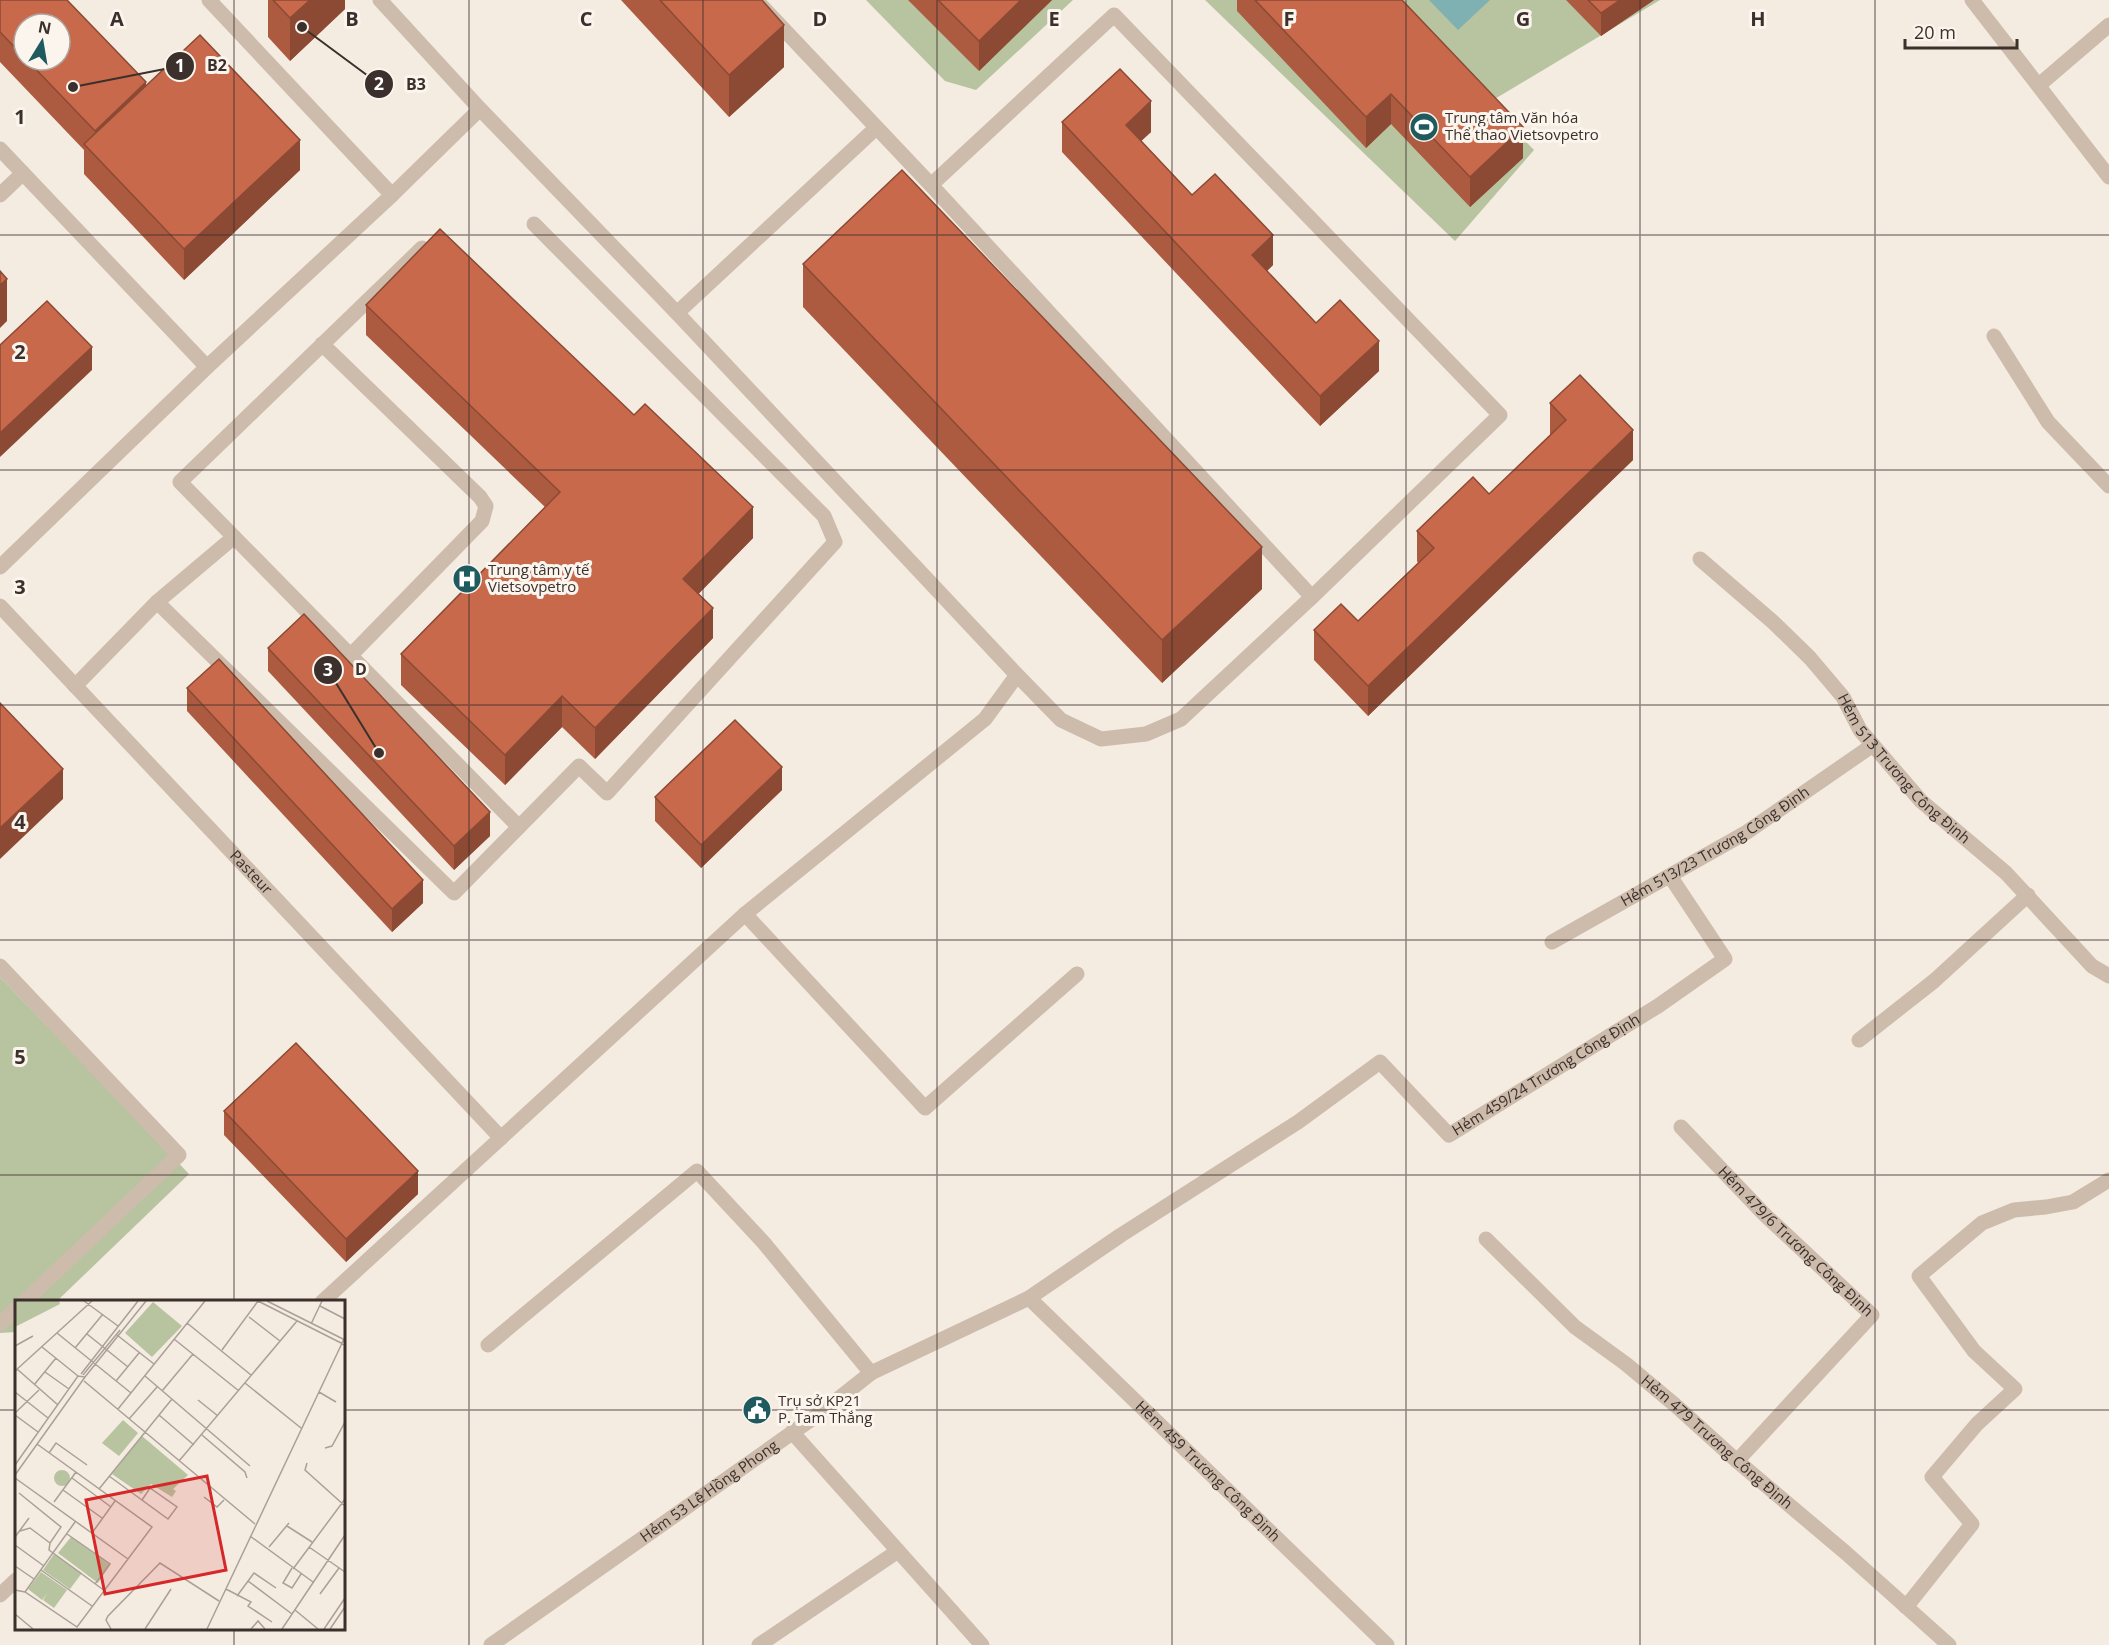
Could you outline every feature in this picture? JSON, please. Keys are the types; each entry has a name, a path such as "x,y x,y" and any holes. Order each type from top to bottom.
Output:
{"street":[{"path":"209,0 392,195"},
{"path":"380,0 480,109 677,313 1017,675 1061,720 1101,739 1146,734 1181,719 1312,597 1500,415 1114,15 931,185"},
{"path":"756,0 931,185 1312,597"},
{"path":"1972,0 2109,177"},
{"path":"2039,85 2109,25"},
{"path":"0,567 480,109"},
{"path":"677,313 876,128"},
{"path":"0,149 207,367"},
{"path":"0,195 23,173"},
{"path":"157,602 454,893 579,766 607,793 836,542 824,516 534,224"},
{"path":"422,248 180,482 519,827"},
{"path":"1994,336 2048,422 2109,486"},
{"path":"322,344 480,497 486,506 482,521 350,656"},
{"path":"75,686 157,602 234,537"},
{"name":"Hẻm 513 Trương Công Định","path":"1700,559 1773,622 1810,658 1844,697 1860,730 1921,801 1981,850 2028,895 2091,966 2109,976"},
{"name":"Pasteur","path":"0,606 501,1138"},
{"path":"324,1300 746,914 985,719 1017,675"},
{"name":"Hẻm 513/23 Trương Công Định","path":"1552,942 1747,832 1873,745"},
{"name":"Hẻm 459/24 Trương Công Định","path":"1029,1298 1121,1235 1298,1122 1380,1062 1449,1135 1658,1006 1725,959 1670,876"},
{"path":"1859,1040 1934,981 2028,895"},
{"path":"746,914 925,1108 1077,974"},
{"path":"0,966 179,1155 26,1300"},
{"name":"Hẻm 479/6 Trương Công Định","path":"1681,1127 1764,1214 1872,1315 1737,1461"},
{"path":"488,1346 697,1171 764,1243 872,1373"},
{"path":"1906,1607 1972,1524 1932,1477 1977,1424 2015,1389 1974,1351 1919,1276 1982,1224 2014,1210 2073,1202 2109,1180"},
{"name":"Hẻm 479 Trương Công Định","path":"1486,1239 1575,1327 1626,1364 1846,1553 1949,1645"},
{"name":"Hẻm 53 Lê Hồng Phong","path":"491,1645 872,1373 1029,1298"},
{"name":"Hẻm 459 Trương Công Định","path":"1029,1298 1387,1645"},
{"path":"0,1324 15,1310"},
{"path":"792,1432 982,1645"},
{"path":"759,1645 898,1551"}],"green space":[{"path":"866,0 1073,0 976,90 945,81"},
{"name":"Trung tâm Văn hóa Thể thao Vietsovpetro","path":"1205,0 1660,0 1488,103 1534,150 1455,241"},
{"path":"0,977 189,1174 58,1300 15,1300 15,1332 0,1333"}],"water":[{"path":"1429,0 1490,0 1458,30"}],"building":[{"path":"0,0 67,0 146,82 95,131 38,72 72,72 72,12 12,12 12,44 0,32"},
{"path":"273,0 310,0 290,18"},
{"path":"660,0 762,0 784,25 729,75"},
{"path":"938,0 1021,0 979,41"},
{"path":"1255,0 1402,0 1523,127 1470,177 1391,94 1366,117"},
{"path":"1588,0 1620,0 1601,13"},
{"path":"200,35 300,140 184,249 84,144"},
{"path":"1120,69 1151,101 1126,125 1192,195 1215,174 1273,235 1252,255 1316,323 1340,300 1379,341 1320,396 1062,122"},
{"path":"902,170 1262,547 1162,640 803,264"},
{"path":"440,229 634,415 645,404 753,507 683,579 713,608 595,728 562,696 505,755 401,654 560,492 366,305"},
{"path":"0,271 7,279 0,285"},
{"path":"47,301 92,347 0,433 0,345"},
{"path":"1580,375 1633,430 1368,686 1314,630 1341,604 1358,621 1434,548 1417,531 1473,477 1489,494 1566,420 1550,403"},
{"path":"304,614 490,812 454,846 268,648"},
{"path":"219,659 423,880 392,909 187,688"},
{"path":"0,703 63,769 0,828"},
{"path":"735,720 782,767 701,845 655,797"},
{"path":"296,1043 418,1171 346,1239 224,1111"}],"place":[{"name":"B3","path":"302,27"},
{"name":"B2","path":"73,87"},
{"name":"Trung tâm Văn hóa Thể thao Vietsovpetro","path":"1424,127"},
{"name":"Trung tâm y tế Vietsovpetro","path":"467,579"},
{"name":"D","path":"379,753"},
{"name":"Trụ sở KP21 P. Tam Thắng","path":"757,1410"}]}
